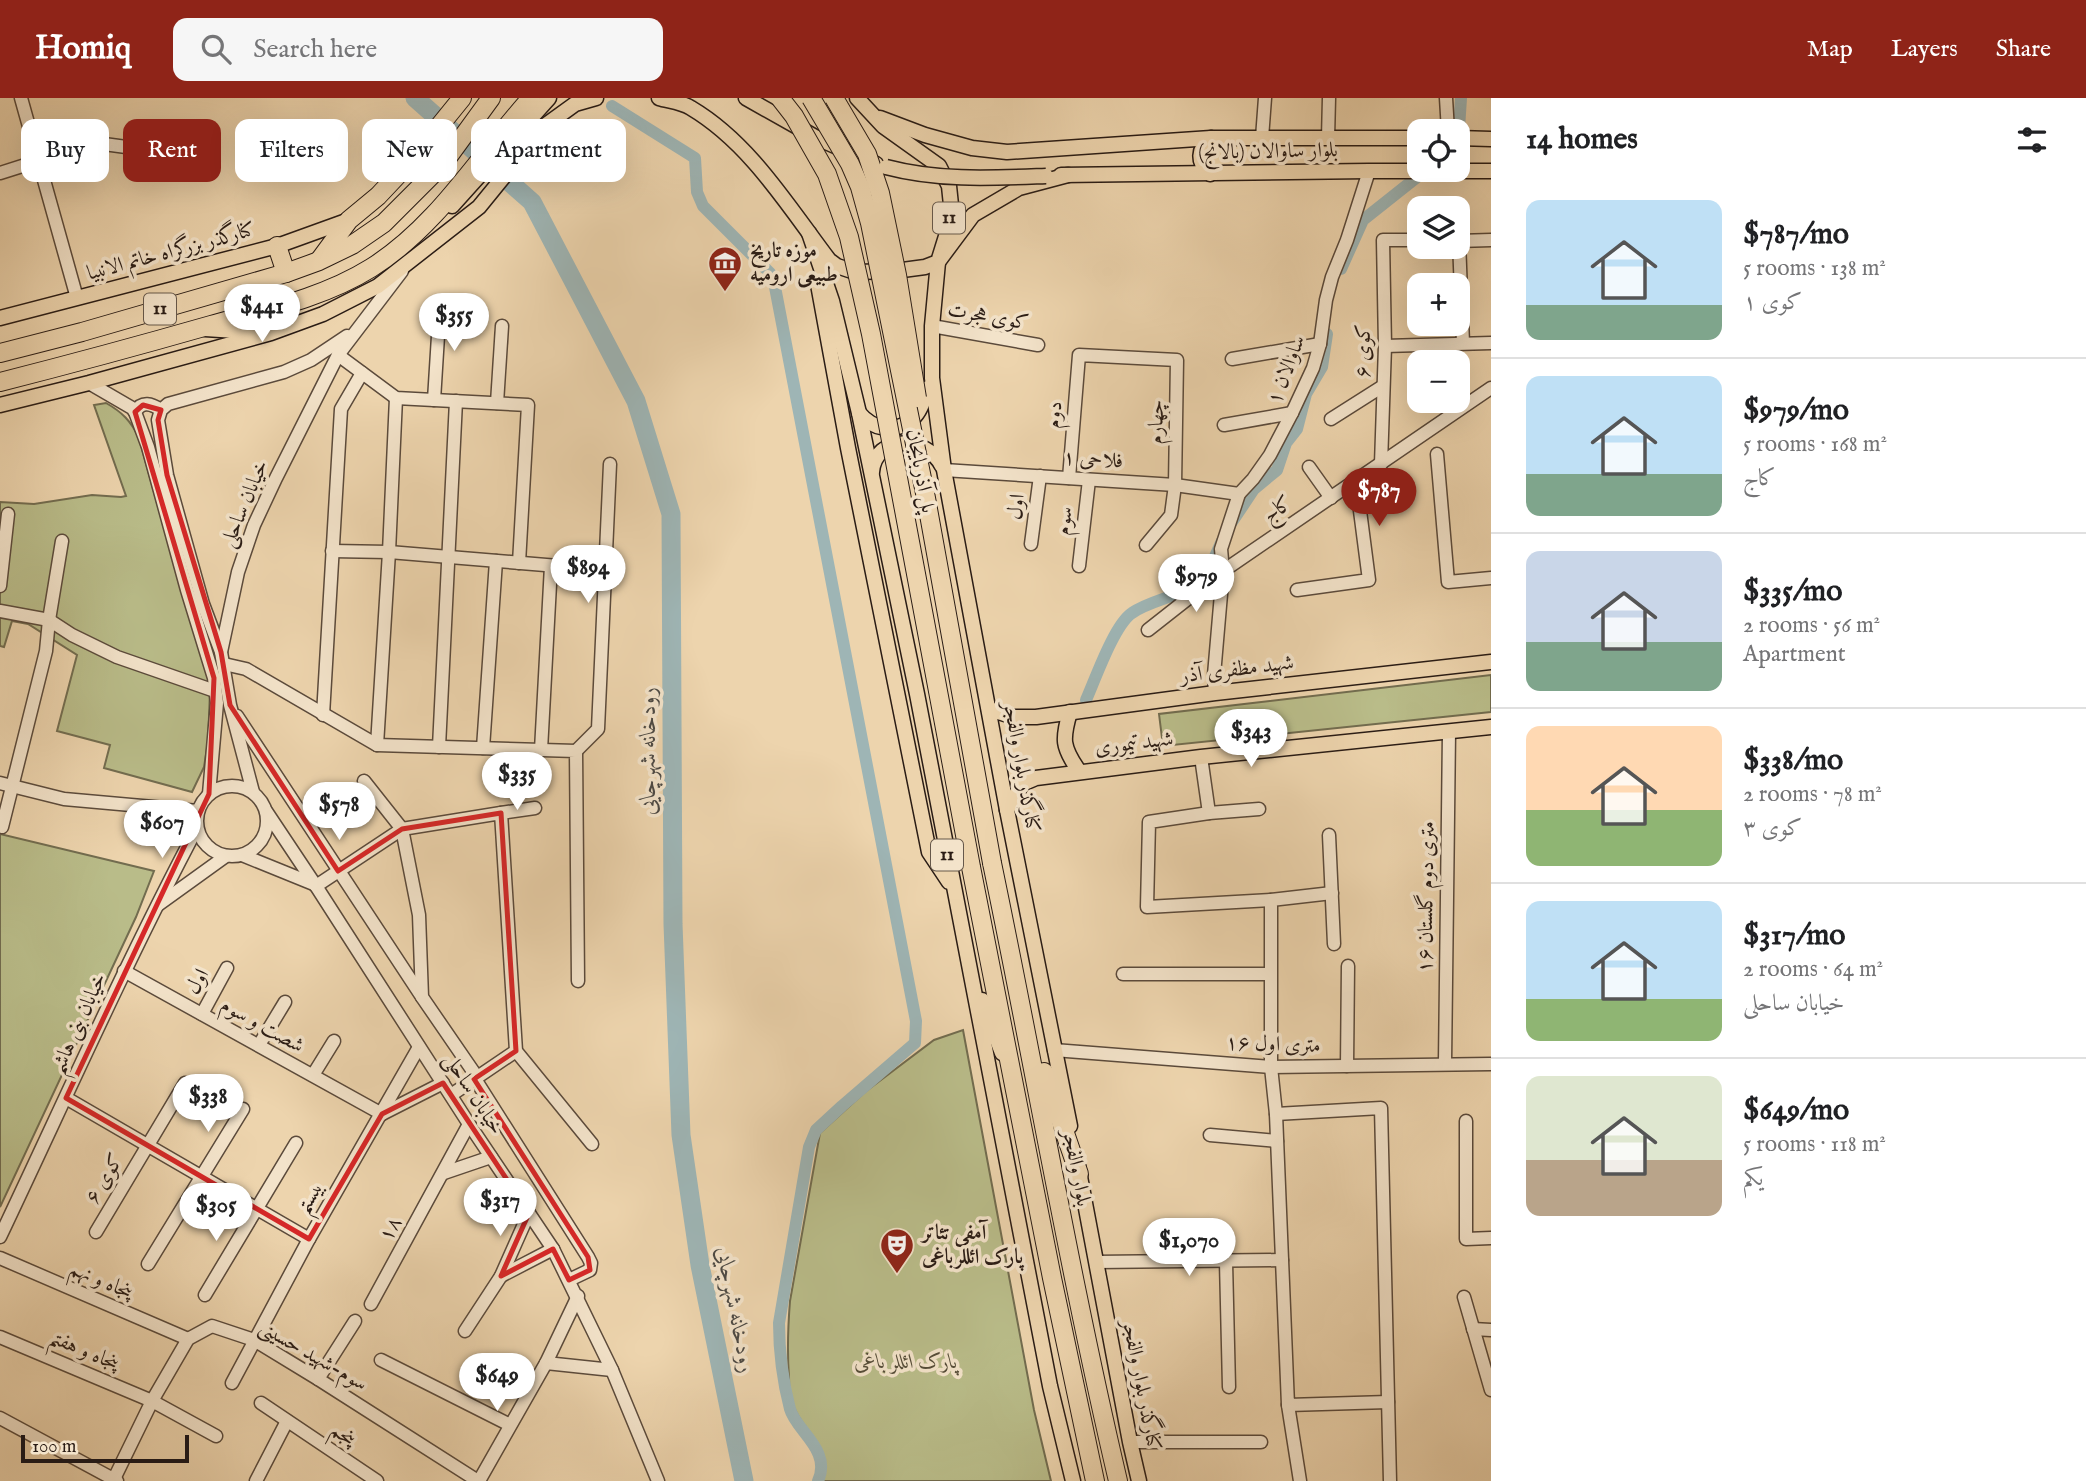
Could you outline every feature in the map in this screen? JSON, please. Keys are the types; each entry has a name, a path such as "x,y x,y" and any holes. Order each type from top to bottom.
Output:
{"highway":[{"path":"319,261 349,220 378,196 411,161 462,98"},
{"name":"11","path":"0,352 82,332 286,273 352,245 384,223 443,164 491,98"},
{"name":"پل آذربایجان","path":"780,98 794,116 827,174 849,237 873,347 971,867"},
{"name":"پل آذربایجان","path":"811,98 850,164 870,222 926,498 992,863"},
{"path":"834,98 867,154 880,193 897,275 920,416 926,498"},
{"name":"11","path":"0,382 332,289 372,268 462,191 538,102"},
{"path":"277,246 286,273"},
{"name":"بلوار والفجر","path":"992,863 1074,1277 1118,1481"},
{"name":"بلوار والفجر","path":"971,867 1095,1481"},
{"path":"1023,1011 1079,1174"}],"main road":[{"path":"555,119 575,104 596,98"},
{"name":"11","path":"659,98 688,106 741,147 767,177 809,233 832,301 859,413 917,694 1050,1386 1073,1481"},
{"name":"بلوار ساوالان (بالانج)","path":"747,98 817,138 886,167 932,176 977,179 1068,175 1491,171"},
{"name":"کنارگذر بلوار والفجر","path":"857,98 883,127 939,166 950,186 951,205 947,233 938,262 932,326 932,378 944,470 1007,810 1139,1481"},
{"name":"بلوار ساوالان (بالانج)","path":"872,115 925,135 972,148 1007,152 1211,138 1407,138"},
{"path":"1210,174 1203,168 1200,152 1211,138"},
{"path":"1470,138 1491,139"},
{"path":"809,233 829,260 855,272 925,267 938,262 973,215 1019,188 1068,175"},
{"path":"411,236 437,220 462,191 469,205 491,182"},
{"path":"1,404 271,333 323,314 378,286 478,207 499,182"},
{"name":"کنارگذر بزرگراه خاتم الانبیا","path":"0,318 277,246 349,220"},
{"path":"809,233 848,448 929,852 953,890"},
{"path":"200,328 236,331 323,314"},
{"name":"11","path":"859,413 873,426 888,429 902,426 914,418 932,378"},
{"path":"872,479 873,466 880,453 893,445 904,443 930,451 944,470"},
{"name":"شهید مظفری آذر","path":"989,709 1014,717 1070,712 1491,662"},
{"path":"1070,712 1065,732 1066,753 1079,771"},
{"name":"شهید تیموری","path":"1007,810 1022,784 1036,778 1200,757 1491,727"},
{"path":"966,956 1018,1097"}],"street":[{"path":"21,98 26,119"},
{"path":"1262,138 1265,98"},
{"path":"1328,138 1329,98"},
{"path":"1446,98 1447,119"},
{"path":"0,173 21,166"},
{"name":"ساوالان ۱","path":"1223,571 1221,549 1239,494 1270,455 1313,368 1332,277 1369,171"},
{"path":"44,182 77,299"},
{"name":"کوی ۶","path":"1381,464 1385,346 1383,240 1407,240"},
{"path":"1470,241 1491,240"},
{"path":"1459,259 1463,343"},
{"name":"خیابان ساحلی","path":"253,792 230,705 222,658 238,572 254,525 338,355 410,261"},
{"path":"435,400 440,304"},
{"path":"497,404 502,326"},
{"name":"کوی هجرت","path":"932,326 1038,345"},
{"path":"357,329 311,360 284,372 168,404 161,410 158,420 167,475 203,604 222,658 246,669 377,745 576,751"},
{"path":"1385,346 1491,343"},
{"path":"1232,359 1320,344"},
{"path":"338,355 396,398 528,405 519,563"},
{"name":"دوم","path":"1069,478 1079,355 1177,360"},
{"name":"چهارم","path":"1146,545 1171,515 1175,485 1177,360"},
{"path":"323,715 341,409 362,373"},
{"path":"89,383 135,412 148,447 209,661 217,703 209,794 198,811 197,828 207,847 226,856 242,855 316,886 402,829 535,808"},
{"path":"1331,419 1383,386"},
{"name":"کاج","path":"1148,630 1223,571 1491,388"},
{"path":"377,745 396,398"},
{"path":"439,747 456,401"},
{"path":"135,412 138,407 148,404 161,410"},
{"path":"1224,425 1292,413"},
{"path":"1437,454 1448,582 1491,578"},
{"path":"578,981 576,751 598,729 610,464"},
{"path":"1309,467 1331,498"},
{"name":"فلاحی ۱","path":"944,470 1175,485 1239,494"},
{"name":"اول","path":"1031,544 1040,476"},
{"name":"سوم","path":"1079,566 1089,480"},
{"path":"1297,590 1369,580 1356,480"},
{"path":"0,586 8,514"},
{"path":"2,827 6,785 46,651 62,541"},
{"path":"332,551 389,552 606,570"},
{"path":"483,748 496,561"},
{"path":"541,750 551,566"},
{"path":"1215,693 1214,675 1223,571"},
{"path":"203,604 212,608 218,607 232,598"},
{"path":"0,611 49,620 72,635 117,657 215,691"},
{"path":"230,705 476,1078 588,1257 590,1270 569,1280"},
{"name":"۱۶ متری دوم گلستان","path":"1445,1063 1448,732"},
{"path":"1200,757 1209,813"},
{"path":"364,781 402,829 419,915 422,997"},
{"path":"6,785 64,799 198,811"},
{"path":"209,794 235,785 259,797 268,821 263,839 242,855"},
{"path":"1259,809 1149,822 1147,907 1271,900 1332,893"},
{"name":"خیابان ساحلی","path":"266,811 553,1249 612,1370 658,1481"},
{"path":"501,813 516,1051 592,1144"},
{"name":"خیابان بنی هاشم","path":"0,1237 124,971 197,828"},
{"path":"1329,835 1334,944"},
{"path":"155,908 226,856"},
{"path":"1271,900 1271,1067 1276,1114 1288,1405 1300,1481"},
{"path":"1347,1066 1348,966"},
{"name":"اول","path":"202,1014 228,968"},
{"name":"شصت و سوم","path":"124,971 382,1114"},
{"path":"1123,974 1269,974"},
{"path":"258,1045 285,1002"},
{"path":"313,1075 334,1041"},
{"name":"بیستم","path":"232,1383 309,1239 419,1047"},
{"name":"۱۶ متری اول","path":"1054,1050 1271,1067 1491,1063"},
{"path":"451,1096 516,1051"},
{"name":"کوی ۶","path":"96,1232 185,1083"},
{"path":"382,1114 443,1083"},
{"path":"66,1098 309,1239"},
{"path":"1276,1114 1381,1108 1390,1481"},
{"path":"148,1264 243,1110"},
{"path":"1466,1121 1466,1239 1491,1238"},
{"name":"۱۸","path":"372,1304 469,1124"},
{"path":"1210,1135 1277,1141"},
{"path":"205,1295 296,1143"},
{"path":"444,1173 491,1157"},
{"path":"465,1331 500,1276 529,1213"},
{"path":"500,1276 553,1249"},
{"name":"پنجاه و نهم","path":"0,1258 188,1339"},
{"path":"1096,1262 1282,1260"},
{"path":"1226,1262 1229,1387"},
{"path":"479,1481 546,1363 578,1296"},
{"path":"1464,1297 1491,1390"},
{"path":"318,1379 355,1321"},
{"name":"سوم-شهید حسینی","path":"188,1339 212,1326 254,1340 479,1481"},
{"path":"1473,1329 1491,1330"},
{"name":"پنجاه و هفتم","path":"0,1337 152,1401 216,1436"},
{"path":"0,1418 115,1481 152,1401 188,1339"},
{"path":"381,1360 510,1424"},
{"path":"546,1363 612,1370"},
{"path":"1288,1405 1388,1402"},
{"name":"پنجم","path":"261,1403 377,1481"},
{"path":"256,1481 287,1421"},
{"path":"1130,1442 1261,1442"}],"highlighted area":[{"path":"143,405 161,410 158,420 167,475 221,652 230,705 338,871 402,829 501,813 516,1051 474,1079 588,1257 590,1270 569,1280 553,1249 501,1276 529,1213 443,1083 382,1114 309,1239 66,1098 209,794 214,678 135,412"}],"green space":[{"path":"106,403 125,418 139,438 186,607 207,634 213,647 215,669 210,691 208,742 204,767 192,792 104,768 110,745 57,731 77,655 28,624 12,621 4,647 0,646 0,502 34,504 92,495 126,496 94,405"},
{"path":"1491,675 1491,712 1163,746 1159,714"},
{"path":"0,834 154,871 136,917 0,1207"},
{"name":"پارک ائللر باغی","path":"963,1030 1034,1410 1051,1481 820,1481 824,1469 820,1448 795,1410 790,1396 788,1348 790,1301 820,1133 865,1092 934,1040"}],"waterway":[{"name":"رودخانه شهرچایی","path":"415,98 532,202 636,401 671,514 673,924 681,1135 700,1265 744,1481"},
{"path":"1460,119 1461,98"},
{"path":"612,106 695,158 697,192 703,206 770,273 775,287 916,1021 915,1043 816,1130 809,1147 779,1334 783,1377 790,1409 817,1450 821,1470 818,1481"},
{"path":"1341,269 1363,220 1411,182"},
{"path":"1232,522 1254,489 1277,470 1286,443 1297,429 1306,394 1322,367 1327,334"},
{"path":"1086,700 1112,641 1125,619 1140,608 1185,590 1201,580 1222,541"}],"place":[{"name":"موزه تاریخ طبیعی ارومیه","path":"725,293"},
{"name":"آمفی تئاتر پارک ائللرباغی","path":"897,1275"}]}
